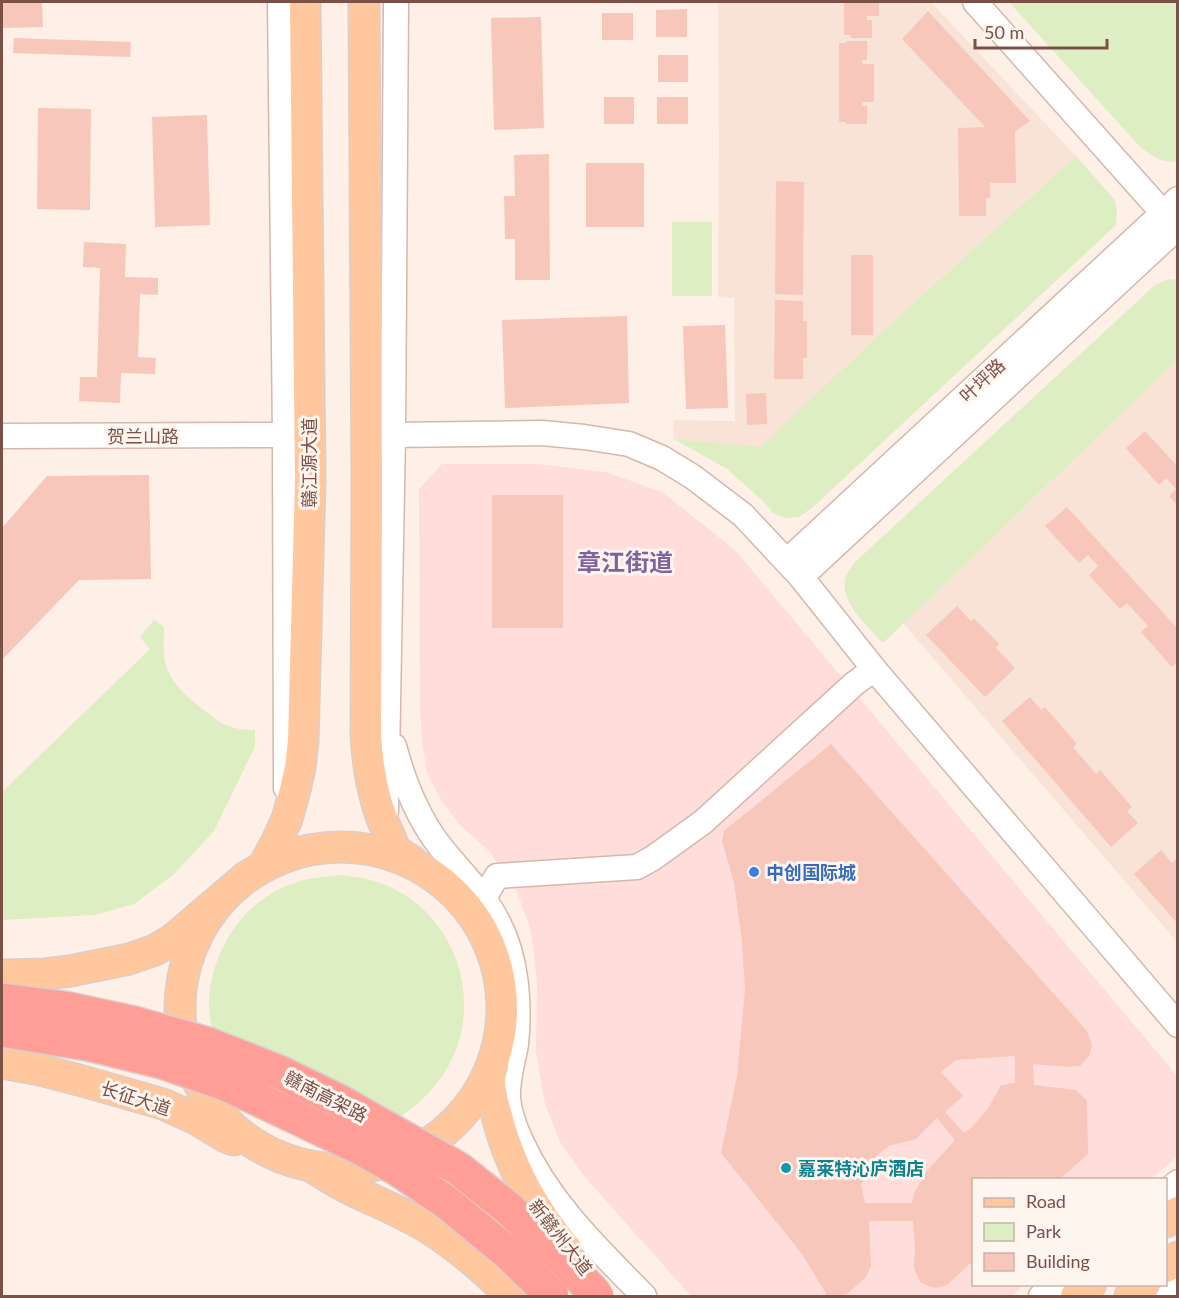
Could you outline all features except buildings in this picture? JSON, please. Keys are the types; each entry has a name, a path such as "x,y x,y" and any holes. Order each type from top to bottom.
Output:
{"highway":[{"name":"赣南高架路","path":"2,1000 64,1008 122,1020 208,1044 279,1072 339,1101 459,1169 509,1209 597,1296"},
{"name":"赣南高架路","path":"2,1030 88,1044 162,1062 228,1085 285,1112 399,1170 447,1202 508,1253 552,1296"}],"main road":[{"name":"赣江源大道","path":"223,898 263,867 276,843 287,819 296,785 303,741 310,481 305,2"},
{"path":"223,898 205,921 192,948 184,976 180,1005 183,1035 190,1063 202,1090 219,1114 240,1134 265,1150 310,1167 342,1170 373,1166 404,1157 432,1141 456,1120 476,1095 491,1067 499,1036 502,1005 498,974 478,908 460,899 445,885 395,849 377,806 371,783 366,735 364,2"},
{"path":"246,878 273,862 301,852 342,847 362,848 392,855 420,867 445,885"},
{"path":"2,975 70,971 129,959 155,950 172,940 223,898"},
{"name":"新赣州大道","path":"499,1036 490,1079 497,1116 512,1162 533,1203 554,1234 610,1296"},
{"name":"长征大道","path":"2,1063 40,1070 163,1104 196,1119 226,1137 265,1150"},
{"path":"310,1167 354,1191 405,1214 457,1247 512,1296"},
{"path":"1076,1296 1088,1286"},
{"path":"1130,1296 1142,1286"}],"street":[{"path":"280,2 287,819"},
{"path":"385,828 393,435 396,2"},
{"path":"975,2 1173,213"},
{"name":"叶坪路","path":"794,569 1173,213"},
{"path":"393,435 542,433 629,444 662,458 693,477 743,515 794,569 874,669 1178,1025"},
{"name":"贺兰山路","path":"2,436 285,435"},
{"path":"478,908 497,876 637,867 653,858 703,822 854,684 874,669"},
{"path":"387,718 406,786 422,819 478,908 499,924 509,949 518,1003 508,1099 515,1126 528,1155 564,1211 644,1296"},
{"path":"481,1267 500,1296"},
{"path":"1041,1296 1054,1286"},
{"path":"1168,1296 1178,1289"}],"shaded area":[{"path":"718,2 931,2 1076,156 895,320 760,448 674,439 673,420 735,421 734,298 718,297"},
{"path":"1177,360 1177,942 903,623"},
{"name":"中创国际城","path":"442,464 537,464 606,472 662,492 735,550 1177,1076 1177,1157 1152,1178 972,1178 972,1286 1024,1286 1011,1296 691,1296 583,1175 560,1142 545,1104 536,1052 537,982 531,931 517,892 489,851 460,825 440,798 427,773 420,708 419,489"}],"green space":[{"path":"1009,2 1177,2 1177,161 1162,160 1141,148"},
{"path":"1076,156 1114,199 1117,210 1116,225 813,507 799,517 785,518 773,513 727,469 674,439 760,447 895,320"},
{"path":"672,222 712,222 712,296 672,296"},
{"path":"1177,279 1177,360 883,643 857,615 847,598 845,580 854,563 1155,285 1166,280"},
{"path":"154,620 164,627 166,665 172,678 183,692 218,721 236,728 255,730 255,746 214,831 173,875 134,904 95,915 2,920 2,792 150,649 140,637"},
{"path":"341,875 370,880 398,891 421,907 440,928 453,952 461,978 464,1005 461,1032 452,1059 437,1083 420,1102 407,1112 378,1124 306,1128 216,1045 209,1008 210,986 215,966 224,946 249,911 284,887 304,880"}],"place":[{"name":"中创国际城","path":"754,872"},
{"name":"嘉莱特沁庐酒店","path":"786,1168"}],"district":[{"name":"章江街道","path":"625,561"}]}
